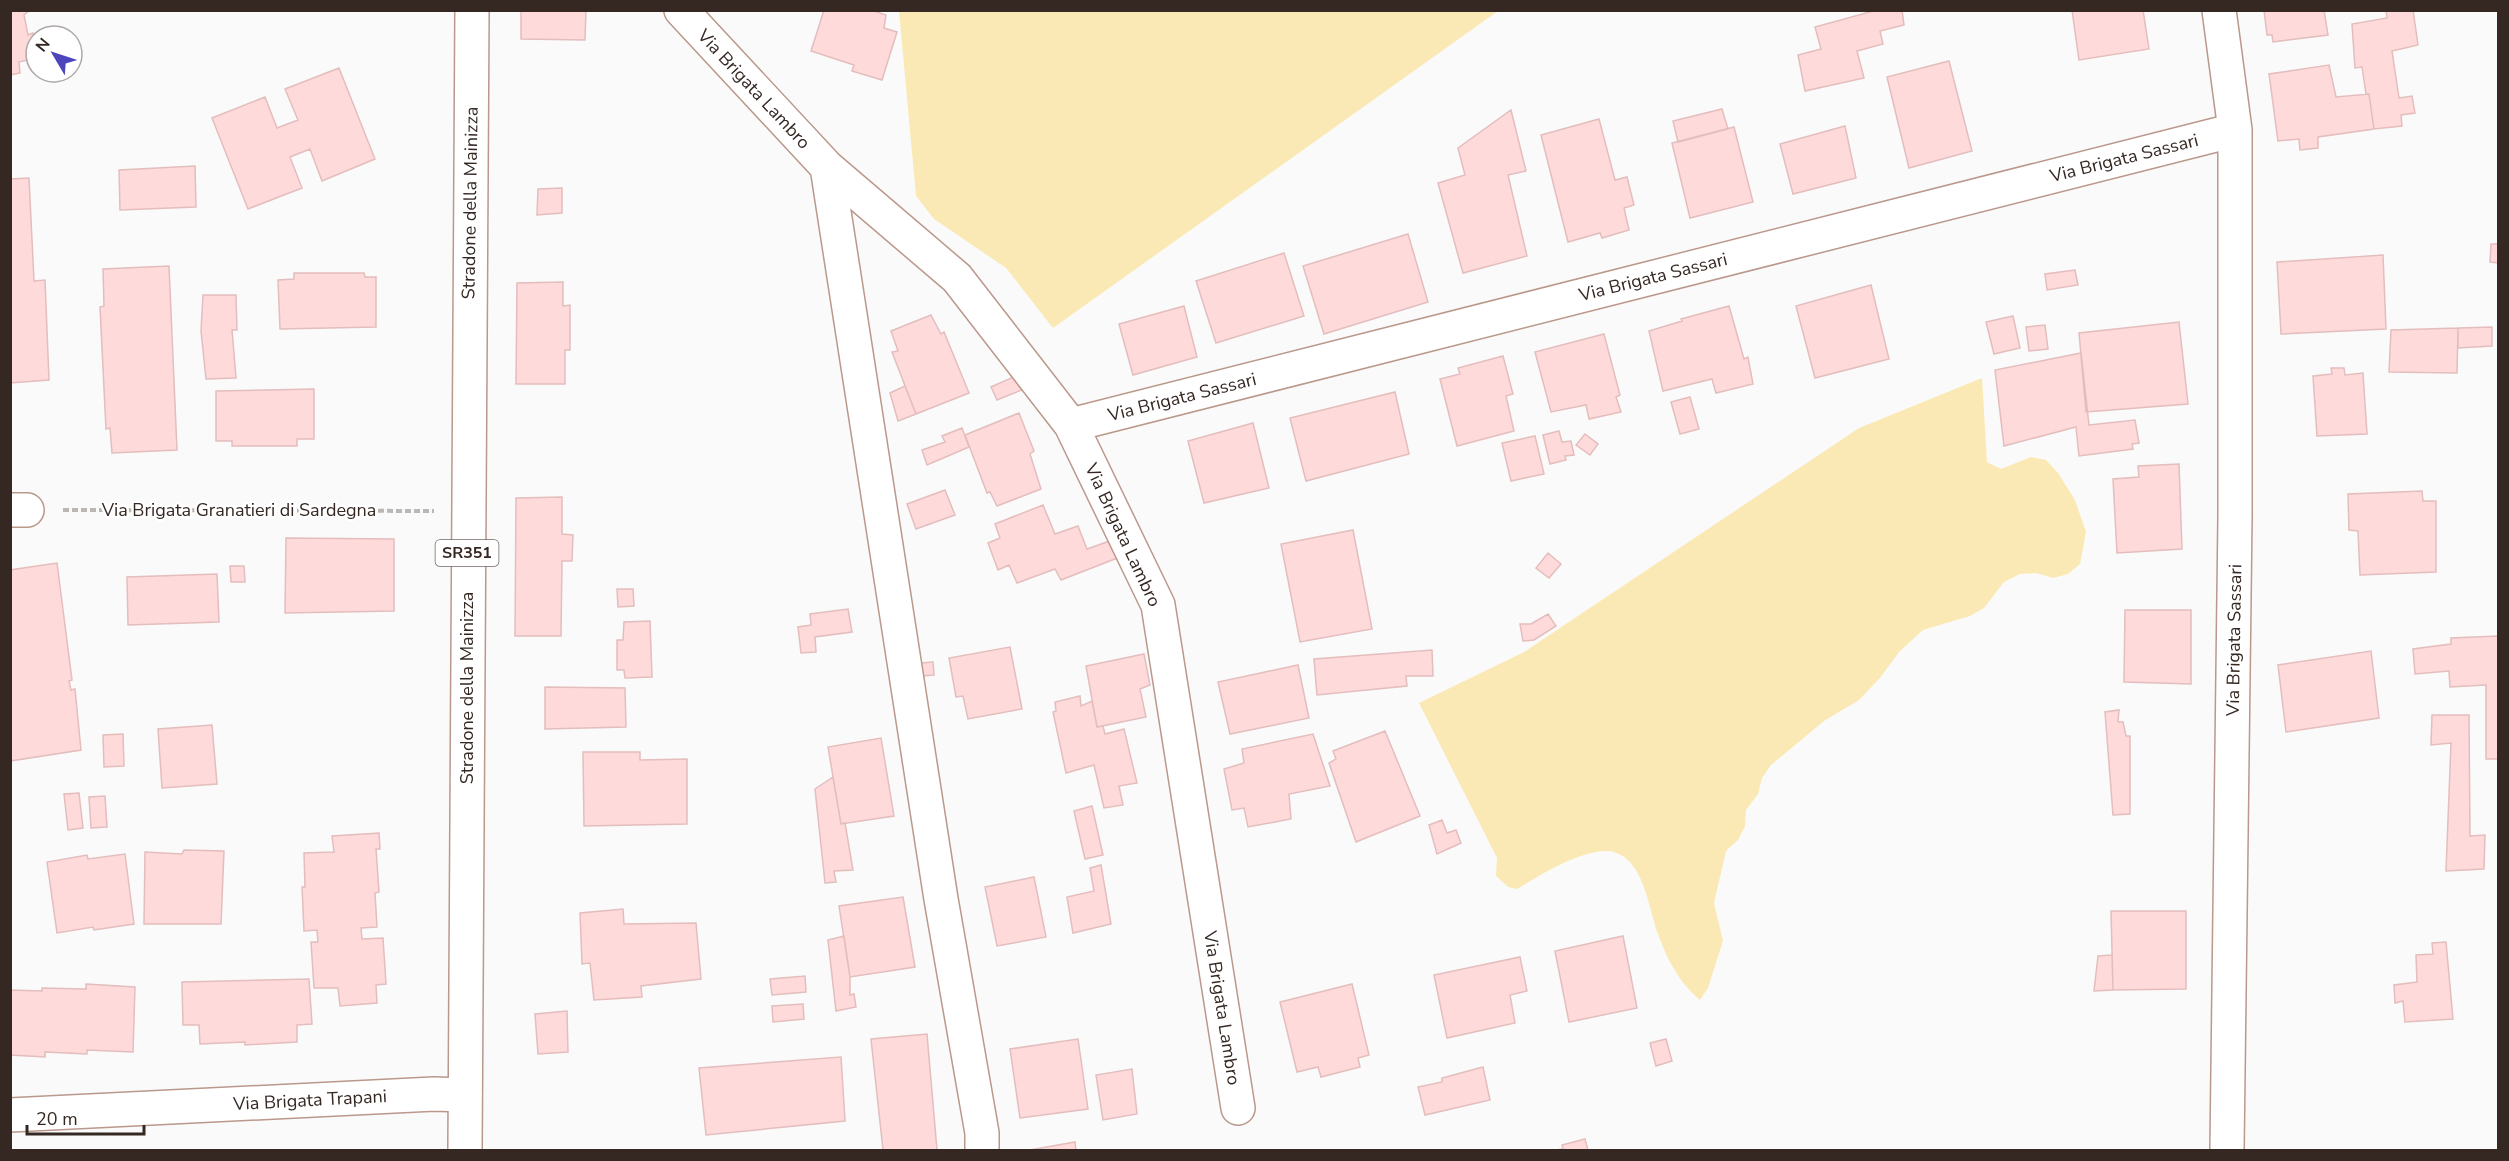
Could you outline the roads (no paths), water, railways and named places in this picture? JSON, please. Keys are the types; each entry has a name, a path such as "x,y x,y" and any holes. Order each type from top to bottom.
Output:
{"street":[{"name":"Stradone della Mainizza","path":"465,1150 467,511 472,10"},
{"name":"Via Brigata Lambro","path":"681,10 827,167 957,278 1071,425 1158,605 1238,1108"},
{"name":"Via Brigata Sassari","path":"2219,10 2235,130 2235,516 2227,1150"},
{"name":"Via Brigata Sassari","path":"1071,425 2235,130"},
{"path":"827,167 941,899 982,1133 982,1150"},
{"name":"Via Brigata Trapani","path":"10,1115 434,1094 465,1095"}]}
